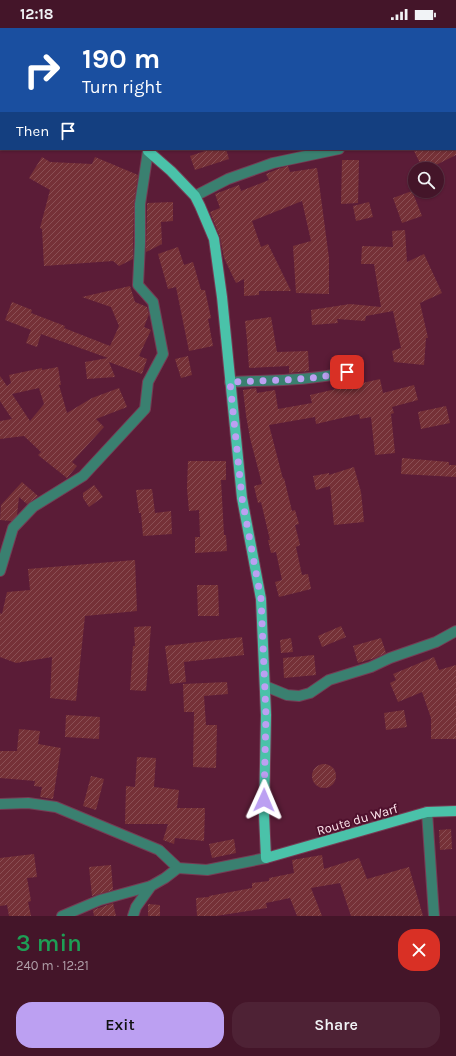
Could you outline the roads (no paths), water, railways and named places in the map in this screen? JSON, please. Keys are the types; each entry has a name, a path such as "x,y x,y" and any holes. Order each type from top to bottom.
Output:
{"main road":[{"path":"148,150 195,196 214,239 222,297 242,498 261,599 266,715 264,814 266,858"},
{"name":"Route du Warf","path":"266,858 427,812 456,811"}],"street":[{"path":"0,570 13,528 33,507 83,476 145,409 148,382 163,354 152,302 138,285 140,204 148,150"},
{"path":"195,196 228,179 273,163 334,150"},
{"path":"230,382 290,380 333,376 347,372"},
{"path":"265,686 287,695 300,696 310,693 329,680 371,667 390,658 436,642 456,631"},
{"path":"0,804 28,803 56,807 159,850 178,868 207,870 266,858"},
{"path":"427,812 434,916"},
{"path":"62,916 100,900 151,886 178,868"},
{"path":"133,916 136,907 151,886"}]}
